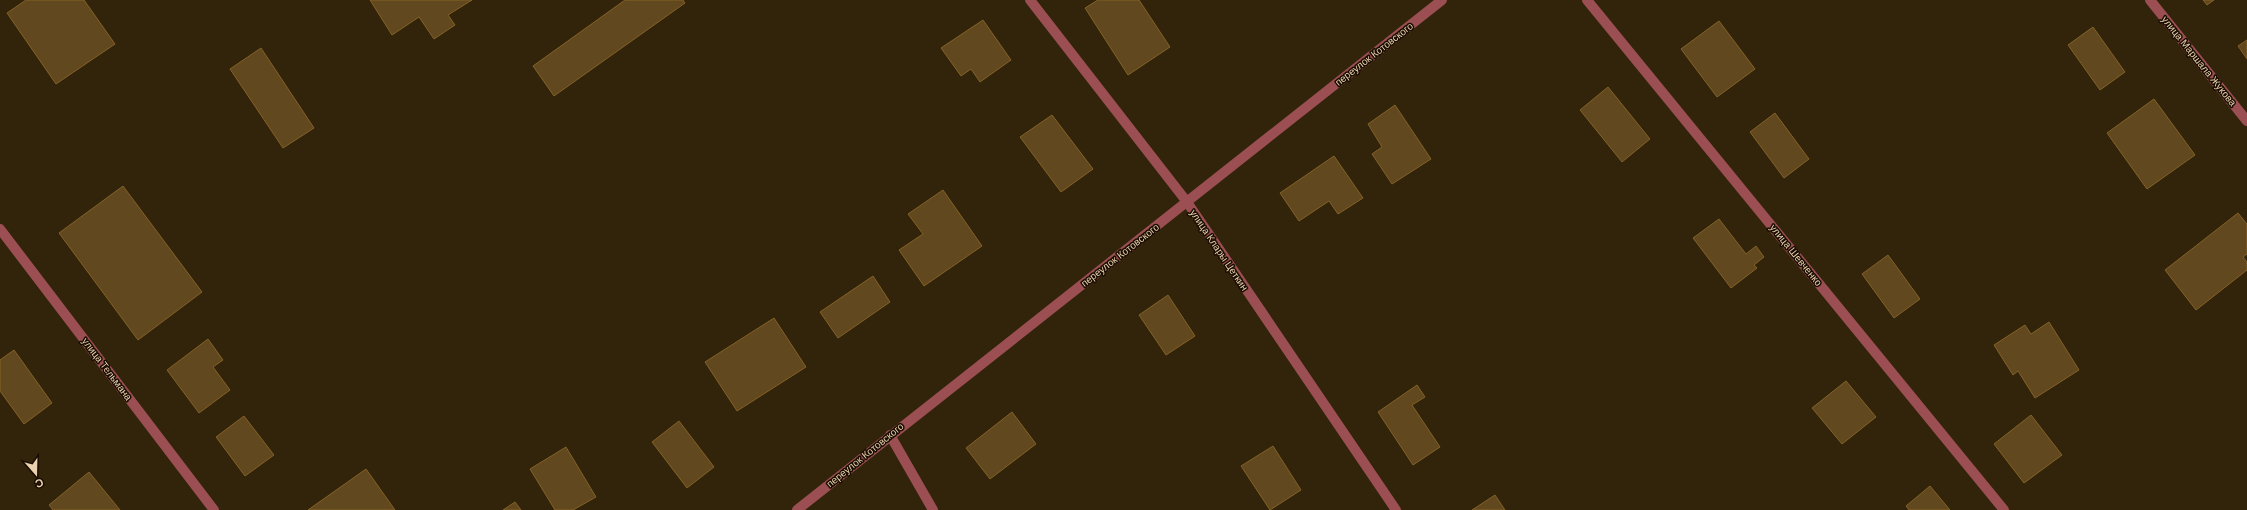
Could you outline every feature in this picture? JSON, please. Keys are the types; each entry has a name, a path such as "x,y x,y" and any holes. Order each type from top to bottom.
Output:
{"street":[{"name":"улица Клары Цеткин","path":"1030,0 1187,202 1396,510"},
{"name":"переулок Котовского","path":"797,510 1442,0"},
{"name":"улица Шевченко","path":"1588,0 2004,510"},
{"name":"улица Маршала Жукова","path":"2150,0 2247,122"},
{"name":"улица Тельмана","path":"0,229 214,510"},
{"path":"890,435 933,510"}],"building":[{"path":"26,0 84,0 115,44 56,84 7,13"},
{"path":"370,0 472,0 448,15 455,25 434,39 419,17 392,35"},
{"path":"625,0 683,0 685,3 554,96 533,66"},
{"path":"1098,0 1139,0 1170,47 1128,75 1085,8"},
{"path":"2203,0 2214,0 2207,5"},
{"path":"983,20 1011,60 980,82 971,69 961,76 941,48"},
{"path":"1719,21 1755,69 1717,97 1681,49"},
{"path":"2093,27 2125,72 2100,90 2068,45"},
{"path":"2247,40 2247,59 2238,46"},
{"path":"261,48 314,128 283,148 230,69"},
{"path":"1608,87 1650,139 1622,162 1580,110"},
{"path":"2154,99 2195,155 2147,189 2107,133"},
{"path":"1395,105 1431,159 1392,184 1372,154 1382,147 1368,124"},
{"path":"1775,113 1809,159 1784,178 1750,132"},
{"path":"1052,115 1093,169 1061,192 1020,137"},
{"path":"1334,156 1363,198 1338,214 1329,201 1299,221 1280,193"},
{"path":"123,186 202,292 138,340 59,233"},
{"path":"943,190 982,246 924,286 899,250 923,234 908,214"},
{"path":"2238,213 2247,224 2247,254 2243,257 2247,262 2247,270 2196,310 2165,270"},
{"path":"1719,219 1746,254 1756,246 1764,257 1754,265 1757,268 1731,288 1693,238"},
{"path":"1888,255 1920,299 1894,318 1862,274"},
{"path":"873,276 890,302 838,338 820,312"},
{"path":"1168,295 1195,336 1166,355 1139,315"},
{"path":"774,318 806,367 737,411 705,362"},
{"path":"2049,322 2079,370 2035,398 2018,371 2013,375 1994,345 2025,325 2031,334"},
{"path":"208,339 223,360 213,367 230,390 199,413 167,370"},
{"path":"14,350 52,403 24,424 0,391 0,360"},
{"path":"1846,381 1876,417 1842,444 1812,408"},
{"path":"1417,385 1425,397 1412,405 1440,447 1413,465 1378,412"},
{"path":"1012,412 1036,444 990,479 966,448"},
{"path":"2031,415 2062,455 2024,483 1994,444"},
{"path":"244,416 274,455 245,476 216,437"},
{"path":"679,421 714,467 687,488 652,442"},
{"path":"1273,446 1301,490 1270,510 1241,466"},
{"path":"566,447 596,497 573,510 555,510 530,469"},
{"path":"366,469 395,510 308,510"},
{"path":"89,472 120,510 53,510 49,505"},
{"path":"1930,486 1950,510 1909,510 1906,506"},
{"path":"1495,495 1505,510 1472,510"},
{"path":"515,502 521,510 503,510"}]}
